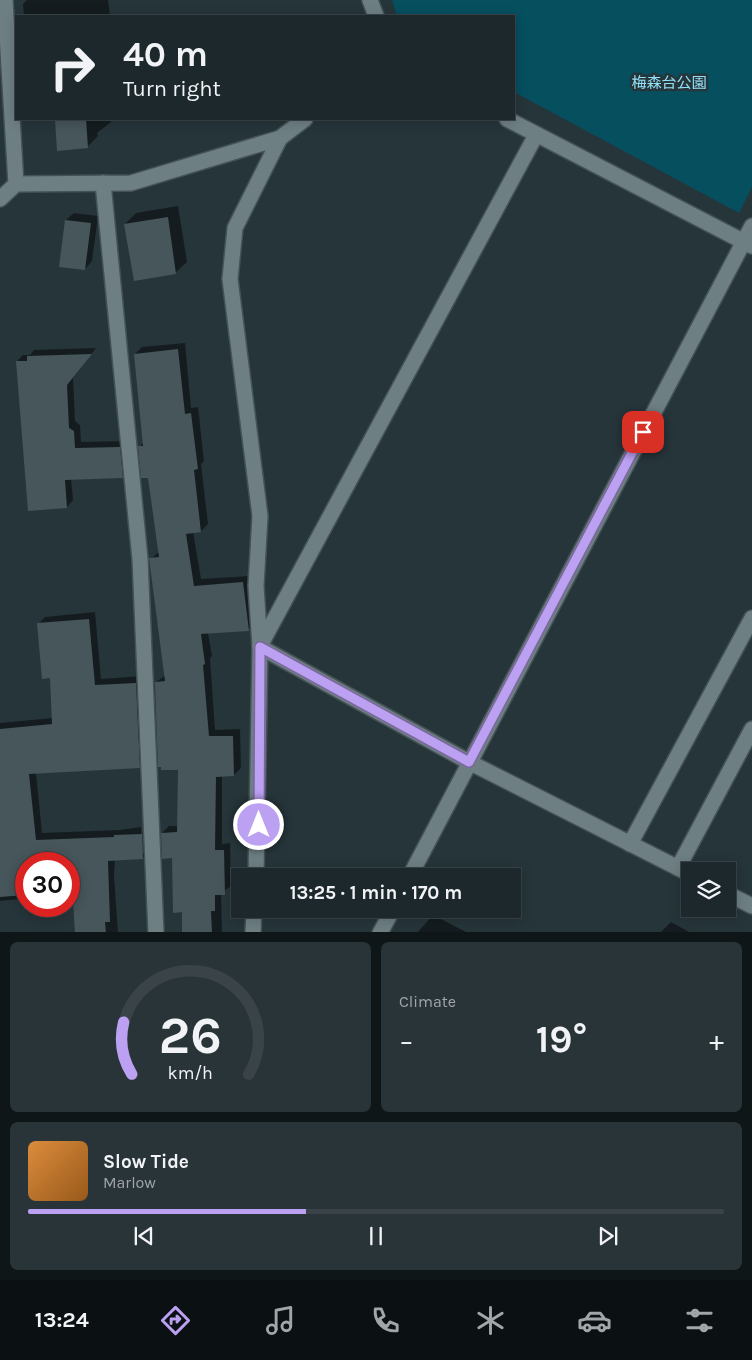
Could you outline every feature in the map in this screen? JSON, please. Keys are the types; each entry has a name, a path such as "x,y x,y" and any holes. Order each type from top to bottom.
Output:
{"street":[{"path":"5,0 16,184"},
{"path":"370,0 376,15"},
{"path":"0,199 16,184 131,183 280,138 304,120"},
{"path":"509,120 748,244"},
{"path":"260,647 536,135"},
{"path":"256,868 260,647 256,586 260,516 230,279 235,228 280,138"},
{"path":"103,183 140,559 156,932"},
{"path":"414,868 469,762 748,244 752,226"},
{"path":"630,844 752,618"},
{"path":"260,647 469,762 681,870"},
{"path":"688,862 752,729"},
{"path":"736,898 752,906"},
{"path":"253,932 254,918"},
{"path":"380,932 388,918"}],"green space":[{"name":"梅森台公園","path":"392,0 752,0 752,187 739,213 515,93 515,15 397,15"}],"building":[{"path":"55,120 86,120 88,148 57,151"},
{"path":"168,217 176,274 134,281 124,224"},
{"path":"65,220 91,223 85,270 59,267"},
{"path":"178,349 185,414 191,413 198,469 194,470 201,532 186,534 194,586 243,582 249,631 201,634 205,664 203,665 209,736 233,736 234,776 216,777 215,850 224,850 225,895 215,895 215,911 211,911 212,932 182,932 182,912 173,913 172,858 162,859 161,833 177,832 178,770 161,770 161,767 158,767 155,682 165,681 149,558 159,557 148,478 141,478 138,446 143,446 134,354"},
{"path":"92,354 67,385 69,428 74,431 75,448 120,447 123,478 65,480 67,508 28,511 16,361 27,361 27,356"},
{"path":"89,619 95,685 136,683 140,768 29,774 36,840 142,834 143,859 108,861 110,922 105,922 106,932 75,932 74,917 80,917 80,852 15,852 15,896 0,897 0,729 52,724 50,678 42,679 37,623"}],"route":[{"path":"259,825 260,647 469,762 643,432"}]}
